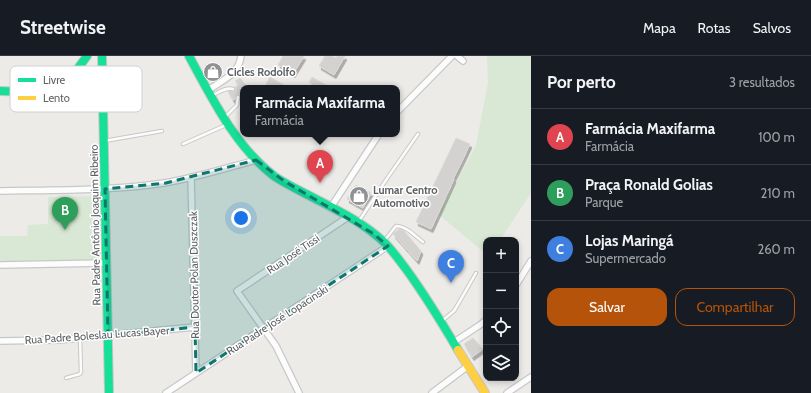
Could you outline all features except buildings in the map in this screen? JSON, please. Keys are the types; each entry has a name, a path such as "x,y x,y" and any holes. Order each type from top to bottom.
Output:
{"main road":[{"path":"79,66 87,56"},
{"name":"Rua Padre Antônio Joaquim Ribeiro","path":"102,56 102,66"},
{"path":"189,56 226,120 256,160 276,176 358,223 386,244 416,282 485,393"},
{"path":"0,91 10,91"},
{"name":"Rua Padre Antônio Joaquim Ribeiro","path":"103,112 109,393"}],"street":[{"path":"210,93 232,74 237,68 241,56"},
{"path":"400,109 452,56"},
{"path":"457,56 463,61"},
{"path":"331,207 376,137"},
{"path":"0,191 105,189 152,185 191,177 256,160"},
{"name":"Rua Doutor Polan Duszczak","path":"191,177 196,373"},
{"name":"Rua José Tissi","path":"263,329 237,291 348,217"},
{"name":"Rua Padre José Lopacinski","path":"166,393 263,329 386,244"},
{"path":"519,279 531,261"},
{"path":"0,265 106,263"},
{"path":"454,342 483,322"},
{"name":"Rua Padre Boleslau Lucas Bayer","path":"0,341 38,341 108,336 195,327"},
{"path":"263,329 278,349 299,393"},
{"path":"432,393 468,366"},
{"path":"508,393 531,378"}],"lane":[{"path":"210,93 233,89"},
{"path":"182,144 221,128 237,105 238,97"},
{"path":"104,141 162,131"},
{"path":"358,223 418,134"},
{"path":"386,244 396,226 408,231 423,242"},
{"path":"441,321 454,311 476,273"},
{"path":"66,378 80,374 81,372 80,338"}],"highlighted area":[{"path":"256,160 284,181 374,234 388,246 196,373 195,327 108,336 105,189 166,183"}],"green space":[{"path":"487,56 531,56 531,193 502,237 483,237 483,252 439,215 476,145 488,83"},
{"path":"102,196 103,260 0,262 0,236 27,236 28,225 48,224 48,197"}],"traffic: fast":[{"path":"80,66 87,56"},
{"path":"102,56 102,66"},
{"path":"189,56 206,88 236,136 260,164 274,176 289,185 369,229 385,243 420,289 458,350"},
{"path":"0,91 10,91"},
{"path":"103,112 109,393"}],"traffic: slow":[{"path":"458,350 485,393"}],"place":[{"name":"Cicles Rodolfo","path":"213,72"},
{"name":"Farmácia Maxifarma","path":"320,183"},
{"name":"Lumar Centro Automotivo","path":"359,196"},
{"name":"Praça Ronald Golias","path":"65,230"},
{"name":"Lojas Maringá","path":"451,283"}]}
